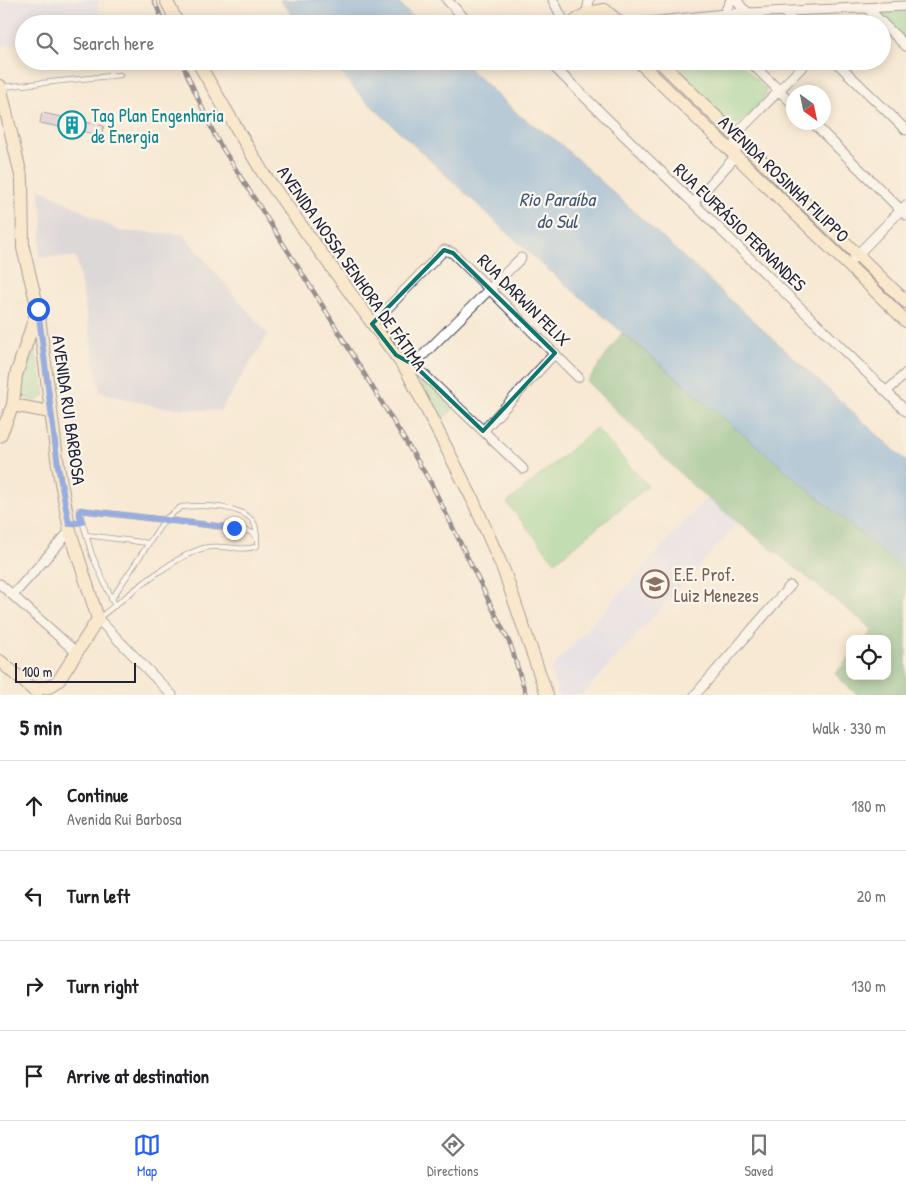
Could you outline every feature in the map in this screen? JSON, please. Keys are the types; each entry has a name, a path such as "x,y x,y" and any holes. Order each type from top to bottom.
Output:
{"street":[{"path":"166,0 174,15"},
{"path":"447,0 461,15"},
{"path":"553,0 560,15"},
{"path":"725,15 731,0"},
{"path":"737,0 742,8 749,13"},
{"path":"579,15 588,6 605,10 611,15"},
{"path":"741,15 749,13 906,6"},
{"path":"867,8 874,15"},
{"path":"784,12 787,15"},
{"path":"891,31 906,46"},
{"name":"AVENIDA NOSSA SENHORA DE FÁTIMA","path":"203,70 263,172 372,324 396,355 410,368 472,498 504,571 547,695"},
{"name":"RUA EUFRÁSIO FERNANDES","path":"556,70 906,411"},
{"name":"AVENIDA ROSINHA FILIPPO","path":"647,70 906,321"},
{"name":"AVENIDA ROSINHA FILIPPO","path":"668,70 906,302"},
{"path":"758,70 786,98"},
{"path":"692,203 736,156 735,135 799,70"},
{"path":"844,70 906,130"},
{"name":"AVENIDA RUI BARBOSA","path":"0,86 22,180 23,248 38,309 50,412 70,528 98,619"},
{"path":"820,130 904,210 848,264"},
{"name":"RUA DARWIN FELIX","path":"372,324 444,250 453,253 578,377"},
{"path":"521,258 491,290 410,368 483,431 523,469"},
{"path":"0,436 13,405 16,375 38,309"},
{"path":"483,431 555,353"},
{"path":"886,392 906,373"},
{"path":"13,405 50,412"},
{"path":"13,596 70,528"},
{"path":"0,584 77,653"},
{"path":"696,695 790,586"},
{"path":"0,661 35,692 49,687 59,680 98,619 172,695"},
{"path":"58,695 59,680"}],"lane":[{"path":"0,86 120,75"},
{"path":"98,619 183,556 213,546 248,550 257,546 255,524 246,515 235,510 181,507 165,519 111,600"},
{"path":"115,606 92,555 79,512 81,510 234,528 251,532 257,538"},
{"path":"70,528 82,522"},
{"path":"86,535 148,543"}],"highlighted area":[{"path":"444,250 453,253 555,353 483,431 414,365 396,355 372,324"}],"shaded area":[{"path":"0,0 98,0 99,15 15,15 15,45 0,46"},
{"path":"38,187 119,231 183,234 268,335 220,411 158,407 100,392 76,257 39,257 43,217"},
{"name":"E.E. Prof. Luiz Menezes","path":"732,470 760,499 582,695 559,695 550,670"}],"green space":[{"path":"906,9 906,45 891,30 891,15 876,15 872,11"},
{"path":"674,70 747,70 766,89 765,95 758,107 748,117 730,126"},
{"path":"622,333 906,570 906,695 857,695 835,674 846,662 846,680 891,680 891,635 869,635 873,630 694,487 587,382"},
{"path":"32,340 45,395 39,400 29,400 19,394"},
{"path":"420,382 430,384 453,410 439,422"},
{"path":"596,428 648,486 555,562 507,503"}],"water":[{"path":"280,0 395,0 411,15 293,15"},
{"name":"Rio Paraíba do Sul","path":"340,70 471,70 520,116 557,141 906,461 906,572 538,261 355,90"}],"building":[{"name":"Tag Plan Engenharia de Energia","path":"42,113 104,126 101,135 40,123"}],"railway":[{"path":"154,0 160,15"},
{"path":"185,70 216,138 324,308 431,483 511,646 526,695"}],"place":[{"name":"Tag Plan Engenharia de Energia","path":"72,125"},
{"name":"E.E. Prof. Luiz Menezes","path":"655,584"}],"route":[{"path":"38,309 58,466 69,524 82,522 79,512 81,510 234,528"}]}
